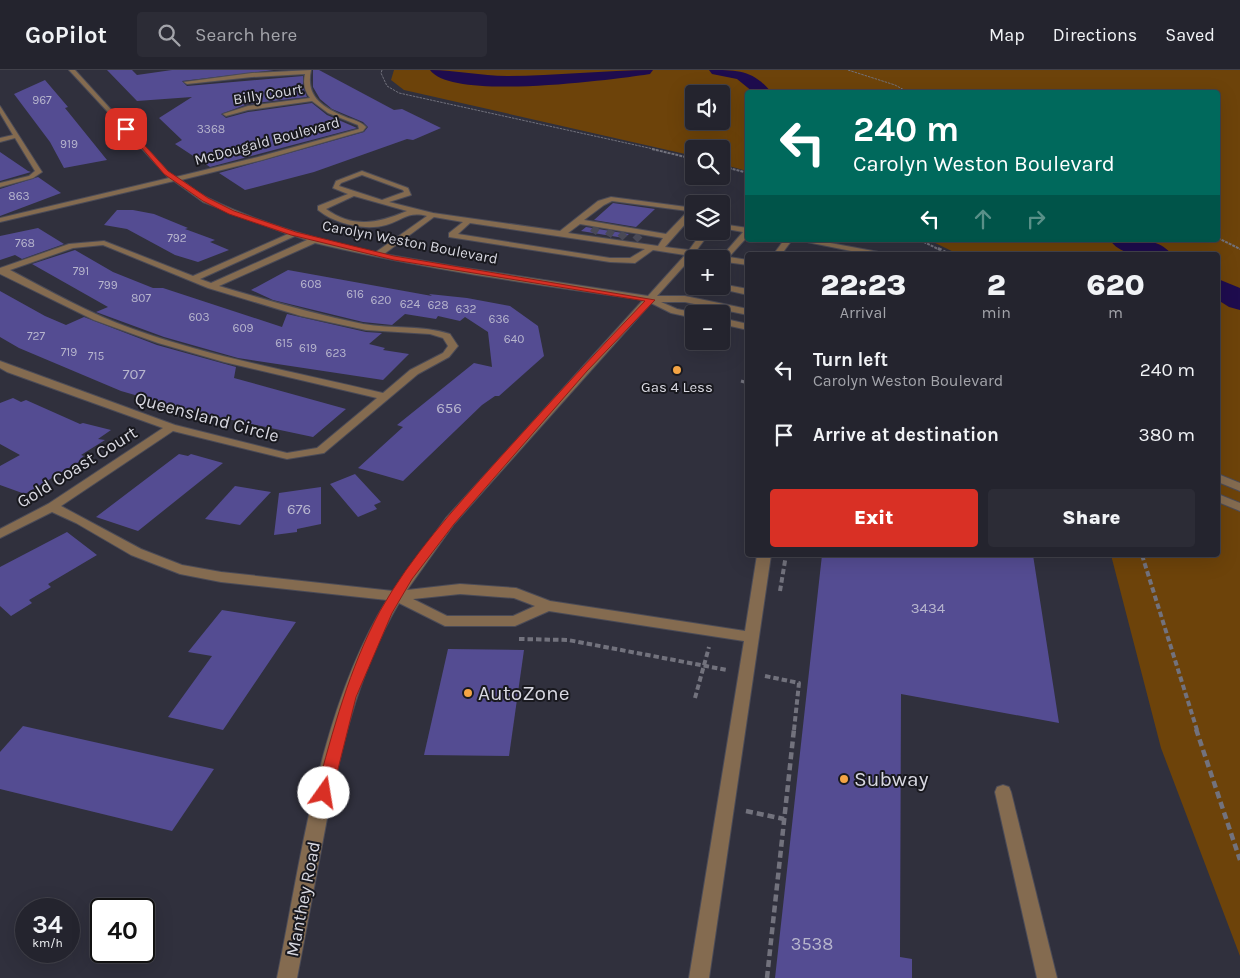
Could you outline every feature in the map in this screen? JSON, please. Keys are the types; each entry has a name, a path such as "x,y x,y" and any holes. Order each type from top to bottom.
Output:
{"street":[{"name":"Carolyn Weston Boulevard","path":"72,70 174,179 206,200 231,212 314,240 377,255 651,300 685,299 745,311"},
{"path":"187,82 252,74 308,71 306,88 314,99"},
{"name":"McDougald Boulevard","path":"0,220 296,150 355,132 363,127 333,114 314,99"},
{"name":"Billy Court","path":"226,114 248,108 314,99"},
{"path":"0,108 39,172 31,177 0,185"},
{"path":"0,140 17,136"},
{"path":"383,202 408,193 406,189 362,173 338,182 336,186 354,194 383,202 433,215 563,233 594,230 638,238 668,237"},
{"path":"354,194 321,208 327,213 363,226 378,226 414,210"},
{"path":"563,233 601,202 612,199 685,209"},
{"path":"377,255 433,215"},
{"path":"469,220 452,235 610,260 632,261 656,247 685,219"},
{"path":"578,221 594,230 638,238 656,247 685,252"},
{"path":"730,228 745,230"},
{"path":"192,279 294,234"},
{"path":"730,251 745,234"},
{"path":"211,286 314,240"},
{"path":"810,242 852,252"},
{"name":"Queensland Circle","path":"0,364 11,370 171,426 287,456 320,451 414,372 446,355 453,346 447,336 431,330 366,327 304,314 211,286 104,243 72,246 2,271"},
{"name":"Manthey Road","path":"287,978 328,775 349,697 366,652 396,596 450,521 584,369 651,300 685,260"},
{"path":"232,261 252,267"},
{"path":"730,261 745,263"},
{"path":"2,271 58,300 131,331 222,358 384,396"},
{"path":"730,288 745,291"},
{"name":"Carolyn Weston Boulevard","path":"651,300 674,311 685,313"},
{"path":"730,323 745,327"},
{"path":"0,375 11,370"},
{"name":"Gold Coast Court","path":"0,534 52,507 171,426"},
{"path":"1220,479 1240,487"},
{"path":"1220,499 1240,507"},
{"path":"52,507 80,520 136,552 180,569 221,577 396,596 470,590 516,593 548,606 752,637"},
{"path":"699,978 764,557"},
{"path":"396,596 445,620 515,621 548,606"},
{"path":"1003,792 1047,978"}],"path":[{"path":"382,70 381,73 387,86 399,93 613,139 685,157"},
{"path":"848,70 895,85 904,90"},
{"path":"730,168 745,172"},
{"path":"1220,239 1240,249"},
{"path":"924,242 945,252"},
{"path":"741,381 745,382"},
{"path":"780,593 786,557"},
{"path":"1143,557 1173,659 1240,860"},
{"path":"695,698 712,632"},
{"path":"519,639 568,640 799,683 767,978"},
{"path":"765,676 767,667"},
{"path":"726,807 784,819"}],"shaded area":[{"path":"394,70 1240,70 1240,956 1161,748 1112,557 1220,557 1220,252 954,252 933,242 1220,242 1220,90 745,90 745,170 730,166 730,140 685,140 685,154 404,90 391,80"}],"building":[{"path":"107,70 132,70 137,75 172,70 274,70 182,81 187,86 303,76 303,87 307,97 248,104 221,114 226,118 248,112 312,103 327,115 357,128 210,167 175,144 182,140 159,118 192,97 137,101"},
{"path":"313,70 319,70 394,110 402,109 441,128 413,140 407,139 314,172 245,190 219,173 364,132 368,127 363,122 332,109 320,99 313,87"},
{"path":"45,80 68,107 65,108 107,160 64,168 50,142 14,94"},
{"path":"0,152 28,171 31,172 0,181"},
{"path":"38,177 61,193 0,216 0,189"},
{"path":"613,203 655,209 636,227 594,220"},
{"path":"117,210 133,210 154,214 188,228 185,229 215,240 210,242 229,250 198,262 175,255 127,229 104,225"},
{"path":"586,227 629,234 624,238 581,231"},
{"path":"38,228 64,244 22,259 15,255 0,260 0,236"},
{"path":"75,250 113,272 153,288 163,288 282,327 287,314 366,332 382,333 369,344 385,348 383,350 409,354 383,380 238,358 164,337 96,312 108,307 32,264"},
{"path":"288,270 432,296 429,294 467,298 510,306 538,326 544,356 499,396 495,396 482,405 403,481 358,468 403,427 397,425 474,363 492,367 488,332 465,317 460,321 438,316 436,319 405,314 392,325 363,322 273,300 251,290"},
{"path":"0,291 45,316 66,325 84,317 157,345 236,367 234,378 346,409 313,437 194,412 121,391 19,348 0,337"},
{"path":"13,398 21,402 26,400 80,424 83,423 111,430 98,439 105,440 81,455 84,456 80,459 82,460 25,494 0,485 0,466 20,455 0,444 0,403"},
{"path":"179,454 188,456 191,454 223,463 138,531 96,517"},
{"path":"355,474 381,502 374,505 377,509 358,517 330,484"},
{"path":"235,486 271,492 240,525 205,519"},
{"path":"321,487 321,524 297,529 297,532 274,535 279,493"},
{"path":"67,532 97,555 48,584 51,587 29,600 32,603 11,616 0,606 0,567"},
{"path":"822,557 1033,557 1059,723 901,694 900,957 912,959 912,978 775,978"},
{"path":"222,610 296,622 223,730 168,717 212,656 188,652"},
{"path":"448,649 524,650 509,756 424,755"},
{"path":"23,726 214,769 172,831 0,789 0,752"}],"waterway":[{"path":"439,70 453,77 505,81 569,78 644,70"},
{"path":"718,70 743,75 760,90"},
{"path":"1128,242 1151,252"},
{"path":"1220,289 1240,301"}],"tunnel":[{"path":"593,233 597,227"},
{"path":"608,236 612,230"},
{"path":"620,238 626,232"},
{"path":"635,240 641,234"}],"place":[{"name":"Gas 4 Less","path":"677,370"},
{"name":"AutoZone","path":"468,693"},
{"name":"Subway","path":"844,779"}],"route":[{"path":"126,129 166,173 206,200 231,212 294,234 350,249 394,258 651,300 584,369 450,521 408,577 386,612 366,652 349,697 324,793"}]}
